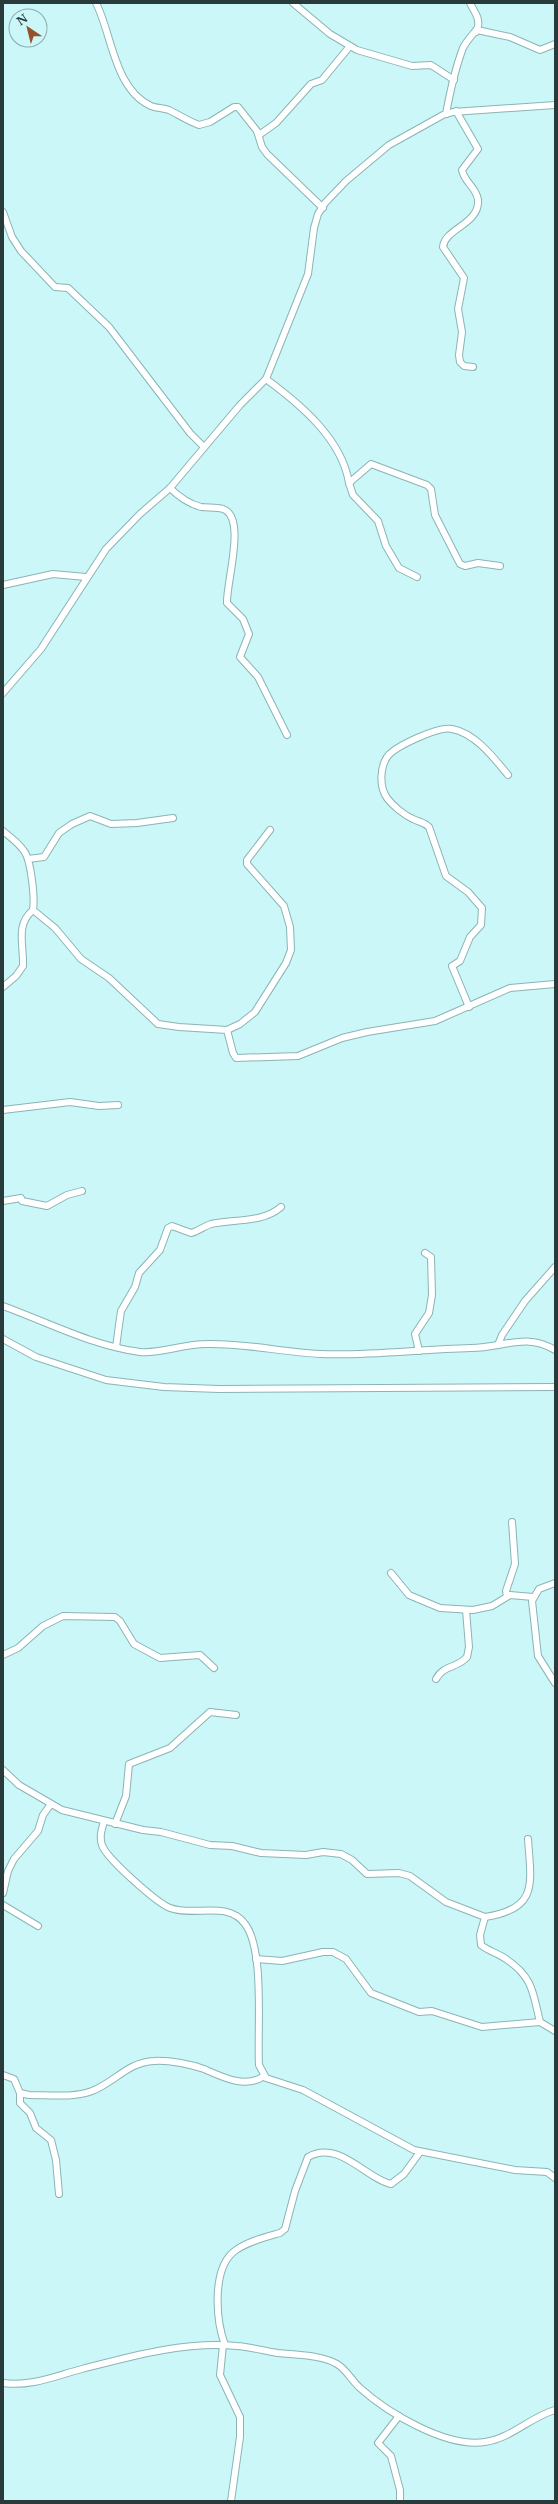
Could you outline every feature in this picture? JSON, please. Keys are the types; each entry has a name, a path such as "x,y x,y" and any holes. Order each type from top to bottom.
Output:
{"street":[{"path":"96,3 122,73 140,98 151,106 167,110 199,125 210,122 238,106 259,135 262,147 267,154 323,208"},
{"path":"293,3 330,34 350,46 365,53 412,66 431,65 454,80"},
{"path":"470,3 478,21 476,32"},
{"path":"446,114 465,43 469,36 477,30 510,37 540,50 555,44"},
{"path":"259,135 276,123 311,84 322,80 350,46"},
{"path":"3,693 41,649 86,577 106,549 140,514 170,488 240,405 266,379 306,281 314,228 318,214 346,181 389,145 446,114 456,111 555,106"},
{"path":"456,111 478,149 462,170 477,194 478,205 474,214 445,241 443,247 464,278 458,307 462,332 459,355 462,365 473,367"},
{"path":"3,212 12,237 21,251 55,287 68,288 109,327 190,433 204,447"},
{"path":"266,379 295,401 315,422 342,460 350,488 361,504 378,521 386,546 399,568 416,578"},
{"path":"349,483 371,464 428,485 431,489 435,515 460,564 465,566 478,563 500,566"},
{"path":"170,488 190,502 200,506 225,510 230,515 236,532 228,603 243,619 249,634 240,657 258,677 287,735"},
{"path":"3,585 53,574 86,577"},
{"path":"469,1007 452,966 460,961 470,937 481,925 482,908 468,892 446,876 429,827 404,814 390,801 384,793 381,778 386,758 392,751 420,737 442,729 453,729 483,746 508,775"},
{"path":"28,859 44,857 58,833 72,824 90,816 110,824 137,823 173,818"},
{"path":"3,831 23,849 28,859 34,895 34,910 60,933 81,959 109,978 158,1024 227,1030 240,1024 255,1012 289,957 291,939 287,912 281,900 247,864 250,855 270,830"},
{"path":"3,987 16,976 23,966 21,949 22,925 24,918 34,910"},
{"path":"227,1030 233,1053 236,1058 298,1056 342,1038 383,1029 423,1024 469,1007 510,988 555,984"},
{"path":"3,1110 70,1102 99,1106 118,1105"},
{"path":"3,1201 21,1198 22,1201 47,1206 67,1195 82,1191"},
{"path":"116,1347 121,1311 139,1274 160,1250 168,1228 172,1226 191,1233 208,1225 256,1218 273,1213 281,1207"},
{"path":"419,1351 415,1334 428,1318 432,1296 431,1257 424,1253"},
{"path":"498,1345 502,1334 525,1301 555,1267"},
{"path":"3,1306 116,1347 141,1352 152,1352 187,1344 228,1343 319,1354 365,1355 498,1345 515,1341 532,1340 546,1344 555,1350"},
{"path":"3,1339 36,1357 106,1380 164,1387 219,1390 555,1386"},
{"path":"507,1596 506,1591 515,1564 512,1522"},
{"path":"391,1573 410,1595 440,1608 466,1610 492,1606 507,1596 533,1597"},
{"path":"555,1583 543,1586 533,1597 533,1624 538,1656 555,1683"},
{"path":"436,1679 444,1669 456,1665 467,1657 469,1647 466,1610"},
{"path":"3,1655 18,1648 52,1620 73,1615 108,1617 120,1621 136,1646 160,1658 200,1655 214,1668"},
{"path":"115,1824 126,1796 129,1764 170,1748 210,1712 236,1714"},
{"path":"3,1770 19,1785 62,1810 115,1824 161,1832 198,1843 232,1846 247,1851 306,1855 323,1852 341,1854 352,1860 367,1874 399,1873 410,1876 446,1902 485,1917 506,1913 527,1896 531,1878 528,1839"},
{"path":"3,1893 8,1871 14,1860 38,1831 43,1815 51,1804"},
{"path":"104,1821 100,1836 106,1854 146,1891 171,1908 224,1911 234,1914 248,1929 258,1972 259,2065 264,2076"},
{"path":"3,1905 38,1926"},
{"path":"485,1917 480,1943 520,1969 528,1980 534,1993 540,2022"},
{"path":"256,1959 282,1961 323,1952 333,1952 346,1958 371,1993 419,2012 432,2011 482,2027 540,2022 555,2031"},
{"path":"20,2093 29,2095 90,2092 110,2082 128,2067 145,2061 166,2062 197,2067 224,2079 251,2081 264,2076 307,2092 420,2152 515,2170 547,2172 555,2178"},
{"path":"3,2075 14,2079 20,2093 20,2103 30,2113 36,2128 51,2140 56,2160 59,2194"},
{"path":"231,2501 240,2437 240,2417 220,2375 224,2345 217,2320 218,2296 224,2265 236,2250 280,2233 284,2229 294,2191 308,2156 320,2153 340,2156 370,2172 384,2182 391,2184 404,2174 420,2152"},
{"path":"3,2383 20,2385 32,2383 91,2366 178,2347 224,2345 250,2348 337,2364 359,2387 398,2416 453,2439 484,2443 515,2432 538,2416 555,2410"},
{"path":"398,2416 378,2443 391,2456 400,2490 400,2501"}]}
